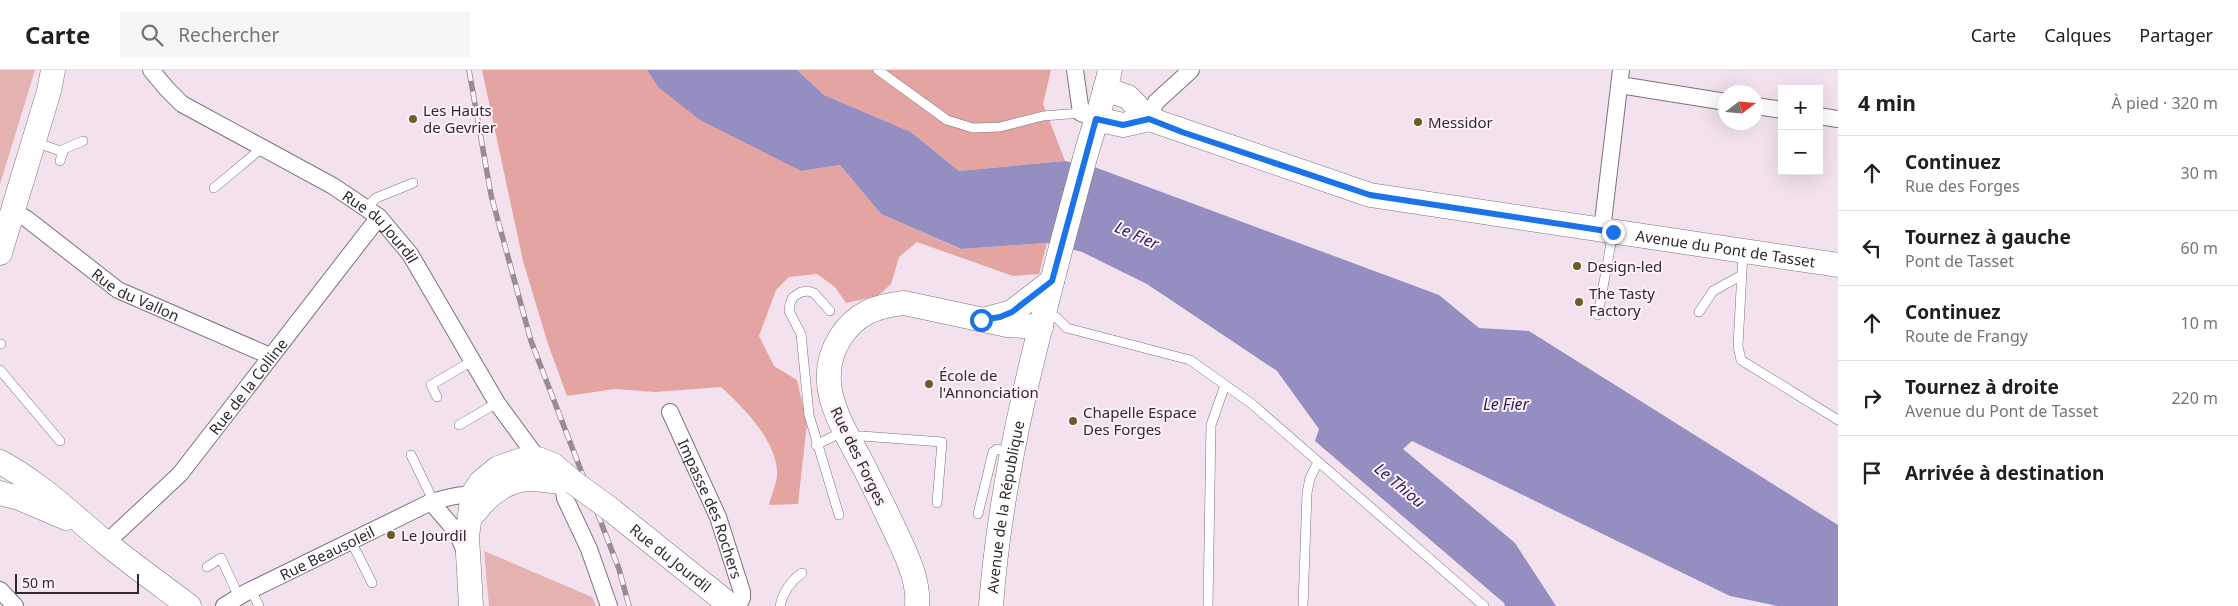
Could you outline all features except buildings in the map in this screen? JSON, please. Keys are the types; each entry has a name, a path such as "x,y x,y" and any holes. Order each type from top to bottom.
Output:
{"street":[{"path":"0,253 14,212 51,80 66,70"},
{"name":"Rue du Jourdil","path":"152,70 182,104 333,186 373,213 410,254 534,469"},
{"path":"1075,70 1088,116 1123,125 1149,119 1156,102 1191,70"},
{"name":"Avenue de la République","path":"991,606 999,533 1013,454 1055,271 1088,145 1088,116 1109,75"},
{"name":"Avenue du Pont de Tasset","path":"1109,75 1149,119 1182,132 1370,195 1607,231 1742,263 1838,266"},
{"path":"1607,231 1621,78 1718,100"},
{"path":"1763,107 1778,109"},
{"path":"1823,116 1837,118"},
{"name":"Rue du Vallon","path":"14,212 118,290 270,356"},
{"name":"Rue de la Colline","path":"106,543 180,474 270,356 373,213"},
{"name":"Rue des Forges","path":"981,320 1000,317 1012,312 1055,271"},
{"name":"Rue des Forges","path":"916,606 917,587 906,554 832,403 828,372 836,345 856,318 873,309 904,303 1007,325 1043,321"},
{"name":"Impasse des Rochers","path":"670,412 718,517 742,592 742,598 738,606"},
{"path":"0,462 32,482 106,543 189,606"},
{"path":"471,606 467,536 477,503 534,469 565,479 565,498 597,569 608,606"},
{"name":"Rue du Jourdil","path":"565,479 610,508 731,606"},
{"path":"0,493 19,498 84,524"},
{"path":"431,502 456,531 467,556"},
{"name":"Rue Beausoleil","path":"224,606 245,593 431,502 477,503"},
{"path":"0,590 15,606"}],"lane":[{"path":"878,70 947,120 973,128 1000,127 1043,116 1088,116"},
{"path":"60,161 64,149 83,141"},
{"path":"34,142 63,152"},
{"path":"214,188 262,148"},
{"path":"373,213 376,198 413,183"},
{"path":"1598,315 1607,231"},
{"path":"1699,312 1713,292 1742,263"},
{"path":"1742,263 1738,346 1741,360 1838,420"},
{"path":"830,311 814,293 808,291 800,292 793,297 789,311 801,334 809,415 816,445 839,515"},
{"path":"1043,321 1056,317 1067,328 1190,360 1252,404 1484,606"},
{"path":"438,397 431,385 472,361"},
{"path":"0,370 60,441"},
{"path":"1208,606 1212,425 1225,385"},
{"path":"460,425 497,403"},
{"path":"816,445 847,435 942,442 937,503"},
{"path":"978,514 993,452 997,449 1013,454"},
{"path":"411,455 430,494 431,502"},
{"path":"1303,606 1307,493 1310,478 1318,462"},
{"path":"351,541 372,584"},
{"path":"207,567 221,558 245,593 259,606"},
{"path":"780,606 793,579 802,573"}],"shaded area":[{"path":"0,70 35,70 0,184"},
{"path":"482,70 647,70 658,87 801,171 840,165 881,214 960,249 1047,243 1039,274 1013,276 917,242 899,257 891,284 878,296 846,303 835,287 817,274 789,277 776,290 759,336 774,366 797,380 807,423 798,504 769,505 777,476 772,451 758,427 740,405 721,387 655,392 615,389 567,396 548,344 523,261"},
{"path":"797,70 1051,70 1043,104 1065,161 959,171 911,132 824,95"},
{"path":"484,551 592,597 596,606 489,606"}],"water":[{"name":"Le Fier","path":"647,70 797,70 824,95 911,132 959,171 1065,161 1097,168 1439,295 1479,328 1529,331 1838,525 1838,606 1778,606 1730,596 1412,441 1403,449 1515,543 1556,606 1505,606 1504,603 1315,441 1319,429 1277,371 1147,284 1082,252 1047,243 961,249 881,214 840,165 801,171 700,120 658,87"}],"railway":[{"path":"469,70 491,195 531,341 619,569 629,606"}],"place":[{"name":"Les Hauts de Gevrier","path":"413,119"},
{"name":"Messidor","path":"1418,122"},
{"name":"Design-led","path":"1577,266"},
{"name":"The Tasty Factory","path":"1579,302"},
{"name":"École de l'Annonciation","path":"929,384"},
{"name":"Chapelle Espace Des Forges","path":"1073,421"},
{"name":"Le Jourdil","path":"391,535"}],"route":[{"path":"981,320 1000,317 1012,312 1052,281 1096,119 1123,125 1149,119 1182,132 1370,195 1613,232"}],"water label":[{"name":"Le Thiou","path":"1400,485"}]}
